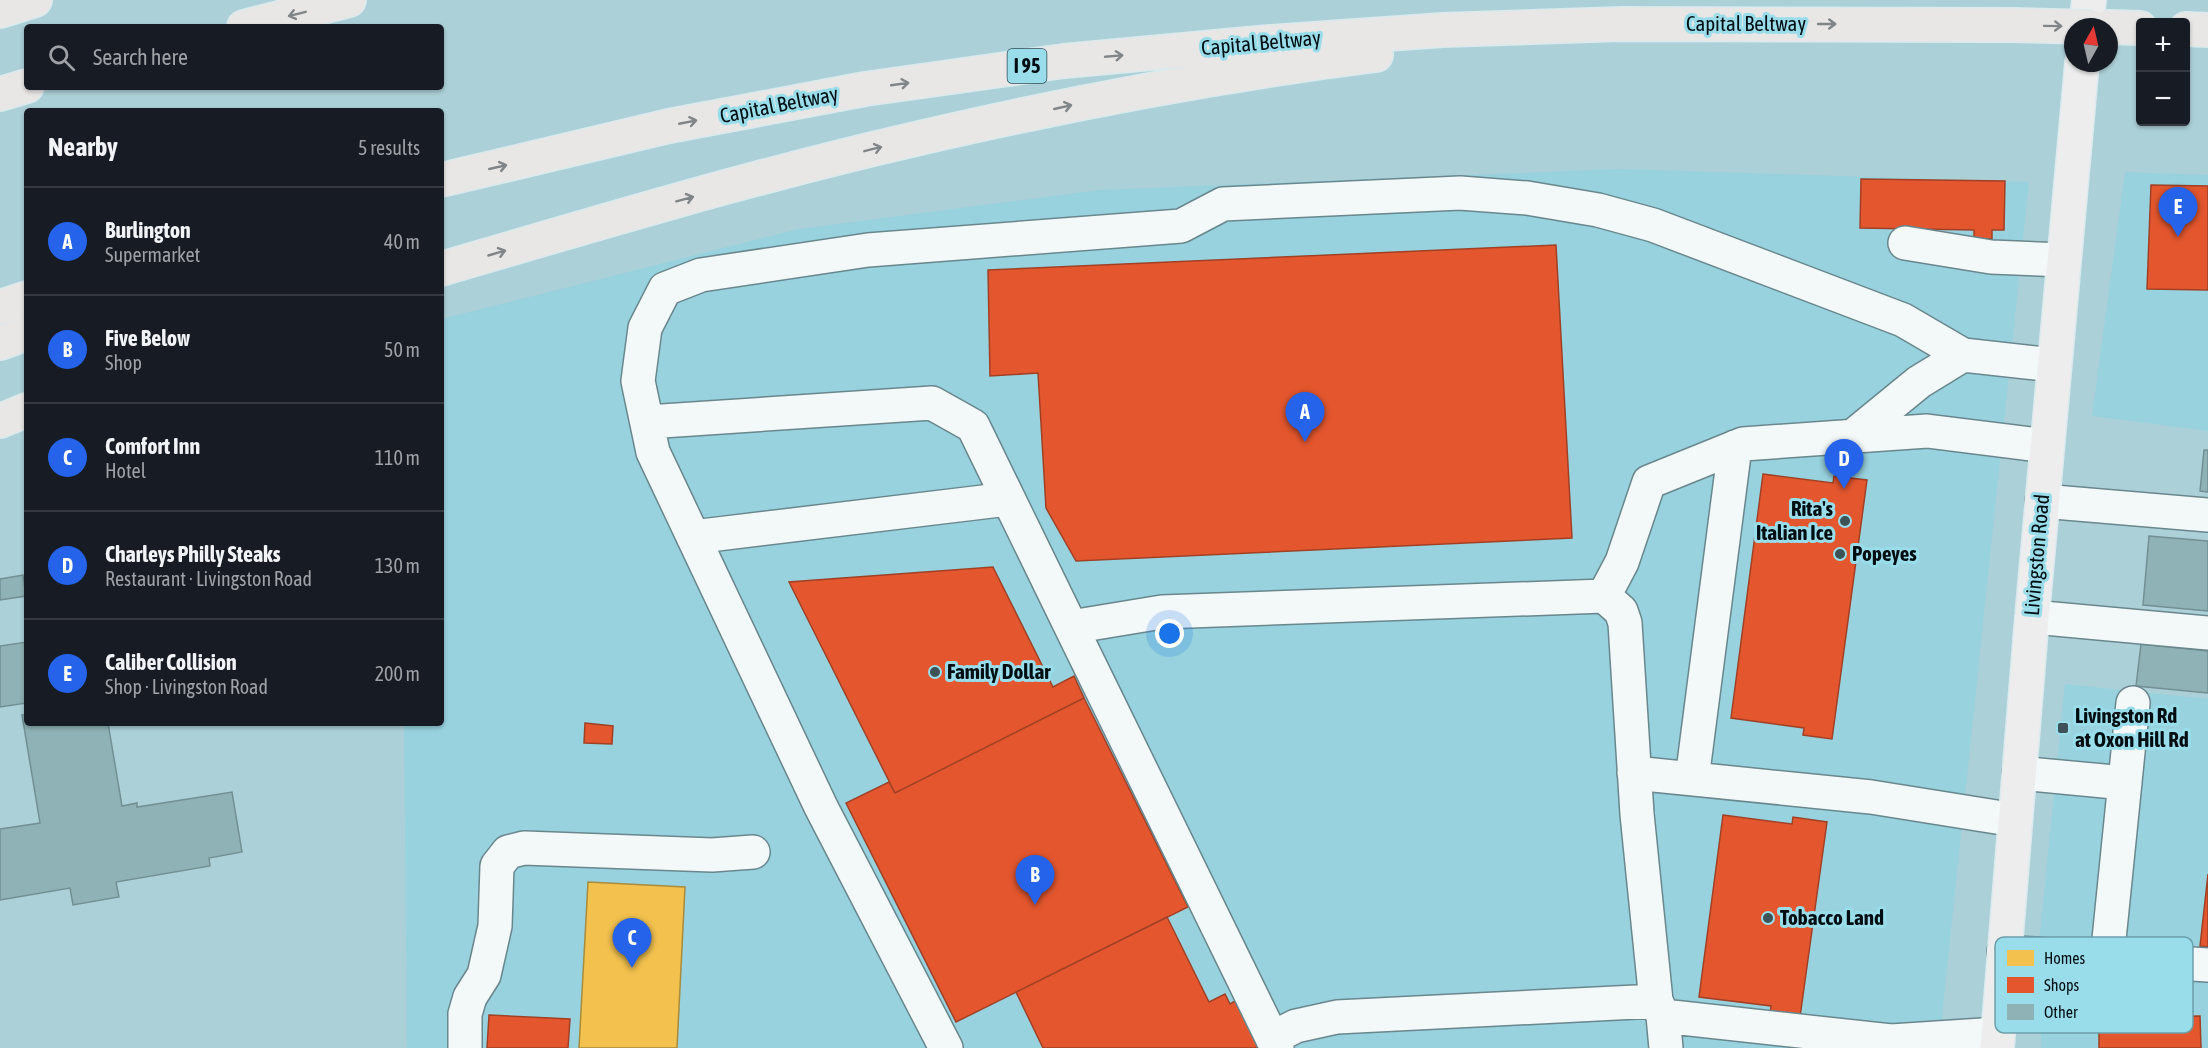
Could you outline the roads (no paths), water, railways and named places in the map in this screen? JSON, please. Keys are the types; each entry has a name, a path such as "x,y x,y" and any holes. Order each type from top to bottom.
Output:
{"highway":[{"path":"0,11 35,0"},
{"path":"256,24 349,0"},
{"path":"444,268 659,206 873,149 1077,104 1278,68 1622,24"},
{"name":"Capital Beltway","path":"444,179 681,124 865,89 1064,61 1270,42 1443,30 1622,24 2064,26"},
{"path":"2118,27 2136,28"},
{"path":"2190,29 2208,30"},
{"path":"0,94 24,87"},
{"path":"0,307 24,299"},
{"path":"0,343 24,334"},
{"path":"0,421 24,411"}],"main road":[{"path":"2087,18 2089,0"},
{"name":"Livingston Road","path":"2005,937 2081,72"}],"lane":[{"path":"946,1048 821,807 653,452 638,381 645,328 665,289 701,275 868,250 1181,226 1222,204 1460,193 1527,198 1598,210 1653,225 1903,320 1963,356 2054,364"},
{"path":"1905,243 1991,257 2064,260"},
{"path":"1853,436 1919,382 1963,356"},
{"path":"647,422 932,404 973,426 1275,1043 1296,1026 1337,1017 1660,1008 1892,1041 1997,1041"},
{"path":"1604,596 1622,562 1649,482 1743,444 1927,431 2047,446"},
{"path":"1692,779 1736,447"},
{"path":"693,537 1008,500"},
{"path":"2042,501 2208,515"},
{"path":"1071,627 1162,612 1604,596 1621,611 1625,623 1635,774 1666,1048"},
{"path":"2032,617 2208,633"},
{"path":"2109,937 2133,703"},
{"path":"2019,773 2125,783"},
{"path":"1635,774 1870,797 2015,820"},
{"path":"465,1048 465,1014 470,998 484,975 495,926 497,867 508,852 524,848 712,855 753,852"},
{"path":"2193,964 2208,965"}],"place":[{"name":"Caliber Collision","path":"2178,237"},
{"name":"Burlington","path":"1305,442"},
{"name":"Charleys Philly Steaks","path":"1844,489"},
{"name":"Rita's Italian Ice","path":"1845,521"},
{"name":"Popeyes","path":"1840,554"},
{"name":"Family Dollar","path":"935,672"},
{"name":"Livingston Rd at Oxon Hill Rd","path":"2063,728"},
{"name":"Five Below","path":"1035,905"},
{"name":"Tobacco Land","path":"1768,918"},
{"name":"Comfort Inn","path":"632,968"}]}
